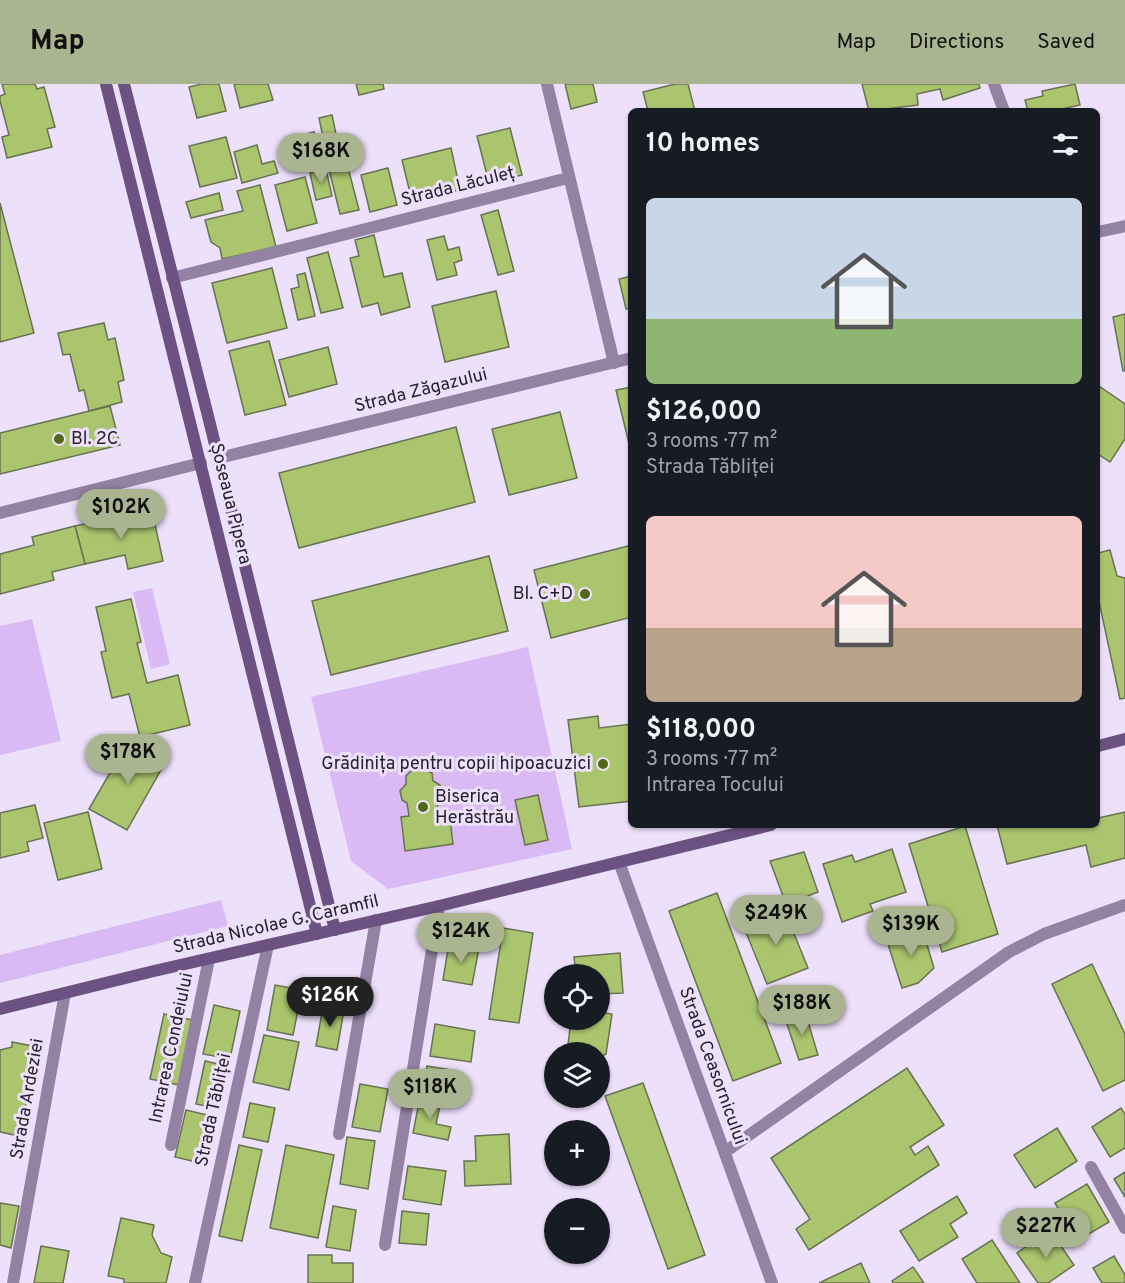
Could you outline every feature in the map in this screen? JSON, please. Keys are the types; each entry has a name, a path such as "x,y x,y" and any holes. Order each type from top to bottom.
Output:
{"main road":[{"name":"Șoseaua Pipera","path":"106,84 317,934"},
{"name":"Șoseaua Pipera","path":"124,84 219,458 334,930"},
{"path":"1100,745 1125,739"},
{"name":"Strada Nicolae G. Caramfil","path":"0,1009 759,828"}],"street":[{"path":"547,84 614,363"},
{"path":"994,84 1003,108"},
{"name":"Strada Lăculeț","path":"172,278 568,178"},
{"path":"1100,232 1125,226"},
{"name":"Strada Zăgazului","path":"219,458 628,359"},
{"path":"0,513 201,463"},
{"name":"Strada Ceasornicului","path":"618,862 772,1283"},
{"path":"725,1152 1009,952 1044,934 1125,905"},
{"path":"385,1245 439,906"},
{"path":"339,1134 376,920"},
{"name":"Strada Tăbliței","path":"195,1283 268,945"},
{"name":"Intrarea Condeiului","path":"171,1145 209,958"},
{"name":"Strada Ardeziei","path":"13,1283 65,993"},
{"path":"1091,1167 1125,1228"}],"shaded area":[{"path":"152,588 170,664 151,669 133,592"},
{"path":"32,619 61,741 0,755 0,626"},
{"path":"528,647 572,849 388,889 351,861 311,697"},
{"path":"221,900 228,926 0,983 0,955"}],"building":[{"path":"2,84 35,84 37,89 44,87 55,127 47,129 52,147 7,158 2,137 9,135 0,101 0,96 5,94"},
{"path":"219,84 226,111 197,118 189,87"},
{"path":"234,84 268,84 273,100 240,108"},
{"path":"356,84 383,84 384,89 359,95"},
{"path":"565,84 593,84 597,102 571,109"},
{"path":"675,84 688,84 694,108 647,108 643,92"},
{"path":"862,84 979,84 980,88 943,100 940,89 917,94 918,105 868,108"},
{"path":"1075,84 1080,105 1066,108 1027,108 1025,100 1043,96 1042,91"},
{"path":"332,115 337,139 324,142 319,118"},
{"path":"510,128 522,175 489,183 477,136"},
{"path":"314,132 322,165 298,171 291,138"},
{"path":"226,137 237,178 200,187 189,146"},
{"path":"257,145 262,164 274,161 278,173 242,183 234,152"},
{"path":"451,148 460,190 412,201 402,160"},
{"path":"344,152 359,210 340,214 326,157"},
{"path":"388,168 397,205 370,212 361,175"},
{"path":"326,169 332,196 316,200 310,173"},
{"path":"305,177 317,223 287,231 275,185"},
{"path":"260,185 276,247 222,259 220,248 211,242 205,220 243,211 237,191"},
{"path":"219,193 223,210 191,218 186,202"},
{"path":"0,203 34,333 0,342"},
{"path":"498,210 514,271 498,275 481,215"},
{"path":"374,235 384,277 402,273 410,307 381,315 378,303 362,307 350,258 359,256 355,240"},
{"path":"444,236 448,250 459,247 462,260 454,263 457,275 437,280 427,240"},
{"path":"328,252 343,308 321,313 307,258"},
{"path":"272,268 287,328 227,343 212,283"},
{"path":"305,273 315,316 298,320 291,289 299,287 297,275"},
{"path":"628,277 628,309 626,309 619,279"},
{"path":"496,291 509,347 445,362 432,306"},
{"path":"1125,314 1125,371 1123,371 1113,317"},
{"path":"104,323 108,340 115,338 124,380 118,382 122,402 89,411 84,390 79,391 70,354 63,355 58,333"},
{"path":"269,341 286,405 245,415 229,351"},
{"path":"328,347 337,384 289,397 279,360"},
{"path":"1100,387 1125,404 1125,439 1110,462 1100,455"},
{"path":"628,388 628,440 616,390"},
{"name":"Bl. 2C","path":"110,406 120,445 0,474 0,433"},
{"path":"560,412 577,478 509,495 492,429"},
{"path":"456,427 475,502 299,548 279,473"},
{"path":"140,511 154,520 163,561 128,569 125,555 85,564 75,526"},
{"path":"75,526 85,564 52,572 54,580 0,594 0,554 34,545 32,537"},
{"name":"Bl. C+D","path":"628,546 628,618 551,638 534,570"},
{"path":"1110,550 1117,576 1125,578 1125,698 1120,699 1100,606 1100,552"},
{"path":"489,556 508,631 331,675 312,601"},
{"path":"131,599 141,642 137,643 147,683 178,675 190,725 140,737 129,694 112,698 101,652 106,651 96,607"},
{"name":"Grădinița pentru copii hipoacuzici","path":"598,716 599,728 628,724 628,801 579,807 568,720"},
{"path":"129,740 166,761 127,830 89,809"},
{"name":"Biserica Herăstrău","path":"423,769 432,773 433,781 440,785 441,793 437,800 438,812 449,811 453,844 405,851 401,817 409,816 407,803 402,800 400,791 406,784 406,776 412,770"},
{"path":"538,795 548,840 525,845 515,800"},
{"path":"35,805 43,838 27,842 29,851 0,858 0,813"},
{"path":"88,812 102,869 58,880 44,823"},
{"path":"1125,812 1125,858 1091,867 1086,845 1007,864 998,828 1100,828 1100,818"},
{"path":"959,828 966,828 998,934 942,952 909,844"},
{"path":"892,849 906,892 870,904 873,911 842,922 823,864 852,855 855,862"},
{"path":"804,852 818,892 786,904 770,861"},
{"path":"717,893 781,1063 733,1081 669,911"},
{"path":"784,909 808,968 767,984 743,925"},
{"path":"503,928 533,933 519,1023 489,1019"},
{"path":"922,928 934,968 918,983 902,988 887,941"},
{"path":"449,943 479,948 472,985 443,980"},
{"path":"620,953 623,993 610,994 610,964 575,964 574,957"},
{"path":"1092,964 1125,1034 1125,1080 1103,1091 1052,984"},
{"path":"275,985 302,990 293,1035 267,1030"},
{"path":"214,1005 240,1011 230,1059 203,1054"},
{"path":"323,1007 344,1010 337,1050 316,1046"},
{"path":"805,1012 818,1055 799,1060 785,1018"},
{"path":"164,1014 193,1020 179,1085 150,1079"},
{"path":"435,1024 475,1031 471,1062 430,1056"},
{"path":"570,1030 610,1030 608,1042 568,1042"},
{"path":"264,1035 299,1042 289,1090 253,1082"},
{"path":"12,1042 38,1047 19,1136 0,1132 0,1050 12,1047"},
{"path":"205,1061 228,1066 219,1109 196,1104"},
{"path":"427,1066 453,1070 449,1091 423,1087"},
{"path":"907,1068 944,1125 910,1147 915,1155 928,1146 939,1165 809,1250 796,1229 810,1219 771,1158"},
{"path":"643,1083 705,1255 668,1269 609,1108 610,1094"},
{"path":"360,1084 388,1089 380,1132 352,1127"},
{"path":"420,1097 441,1101 436,1124 451,1127 448,1140 413,1133"},
{"path":"250,1103 275,1108 268,1142 243,1137"},
{"path":"1121,1108 1125,1114 1125,1148 1110,1157 1092,1127"},
{"path":"186,1110 216,1117 205,1164 175,1157"},
{"path":"1057,1128 1077,1161 1035,1188 1014,1155"},
{"path":"509,1134 511,1184 465,1186 464,1161 476,1161 475,1136"},
{"path":"347,1137 375,1141 368,1189 340,1184"},
{"path":"239,1145 262,1150 242,1241 219,1236"},
{"path":"286,1145 334,1155 318,1238 270,1228"},
{"path":"408,1166 446,1171 441,1205 403,1199"},
{"path":"1125,1172 1125,1197 1114,1179"},
{"path":"1087,1184 1109,1222 1077,1241 1055,1203"},
{"path":"957,1196 967,1213 950,1224 958,1237 919,1261 900,1231"},
{"path":"0,1203 19,1206 11,1248 0,1245"},
{"path":"333,1206 356,1210 350,1251 326,1247"},
{"path":"402,1211 429,1214 426,1245 399,1243"},
{"path":"121,1218 154,1225 152,1235 161,1253 172,1257 166,1283 124,1283 124,1279 108,1276"},
{"path":"1050,1230 1074,1265 1048,1283 1038,1283 1017,1253"},
{"path":"992,1240 1020,1283 977,1283 962,1259"},
{"path":"41,1246 69,1251 63,1283 34,1283"},
{"path":"308,1255 332,1255 332,1263 353,1263 353,1283 308,1283"},
{"path":"1114,1256 1125,1275 1125,1283 1102,1283 1093,1268"},
{"path":"861,1263 870,1283 819,1283"},
{"path":"913,1267 924,1283 893,1283 892,1281"}],"place":[{"name":"Bl. 2C","path":"59,439"},
{"name":"Bl. C+D","path":"585,594"},
{"name":"Grădinița pentru copii hipoacuzici","path":"603,764"},
{"name":"Biserica Herăstrău","path":"423,807"}]}
